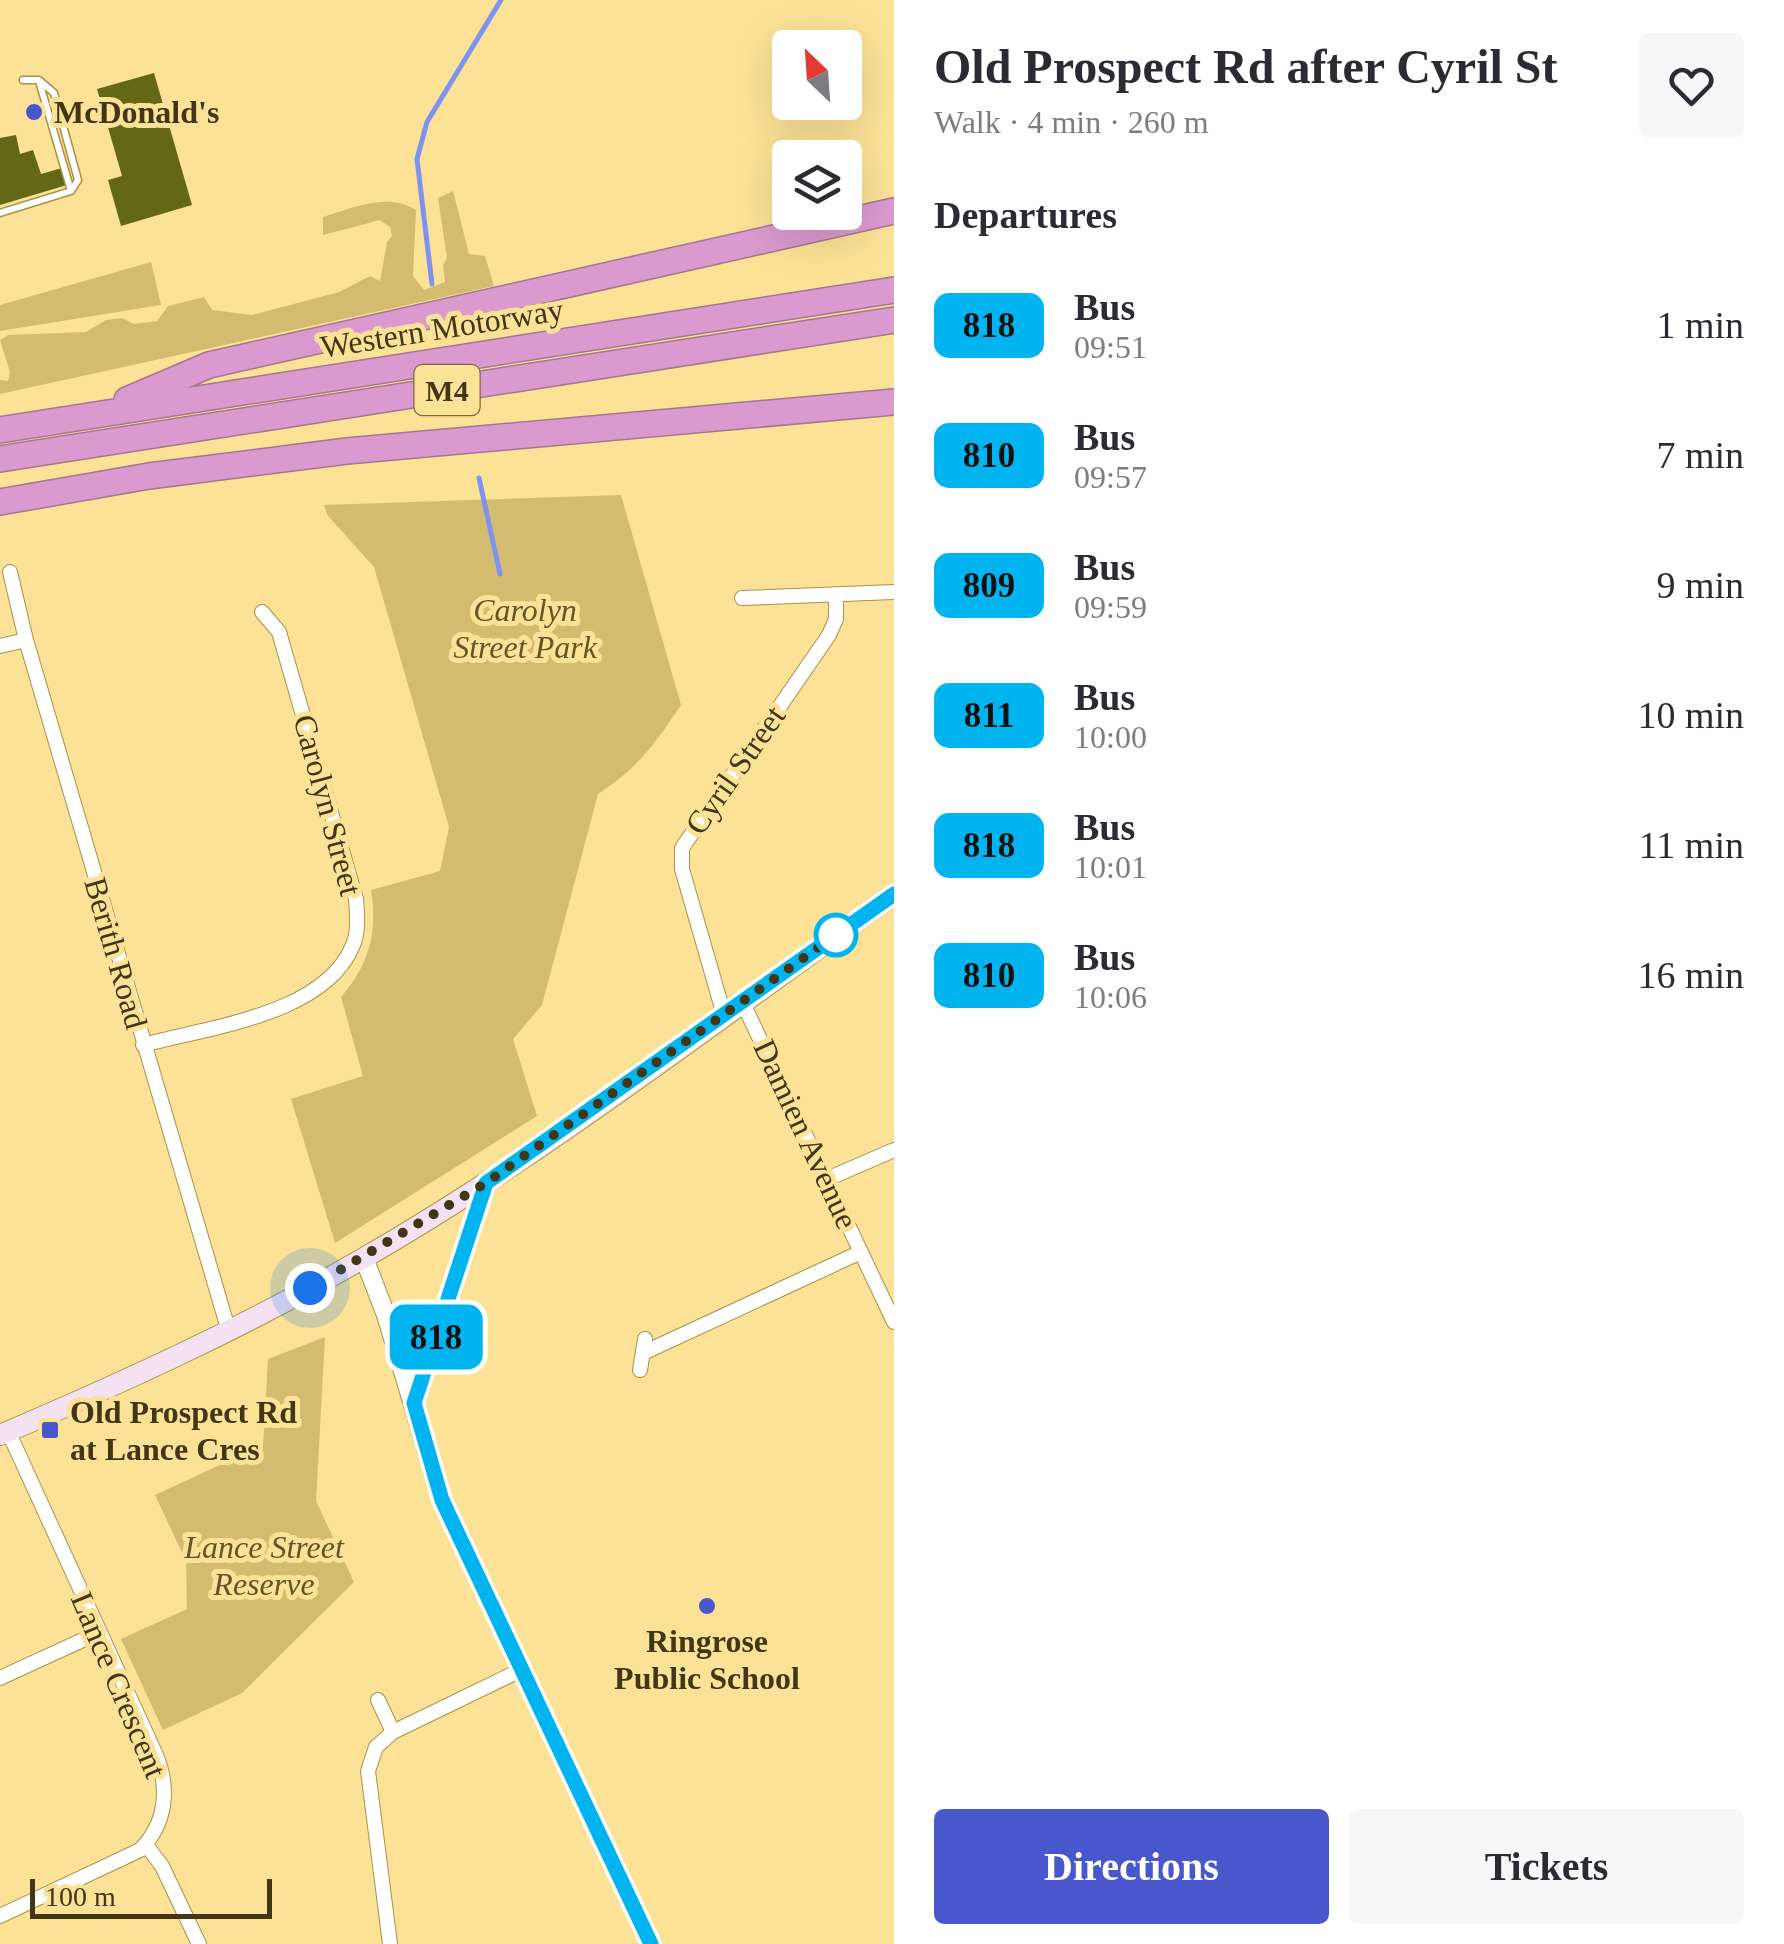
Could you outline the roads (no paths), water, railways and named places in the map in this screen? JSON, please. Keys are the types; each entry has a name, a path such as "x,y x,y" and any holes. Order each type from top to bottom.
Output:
{"highway":[{"path":"90,416 209,365 894,212"},
{"name":"Western Motorway","path":"0,430 894,290"},
{"name":"Western Motorway","path":"0,460 894,320"},
{"path":"0,502 149,476 347,452 894,402"},
{"path":"67,492 229,483 465,453 894,416"}],"main road":[{"path":"4,1433 230,1332 364,1258 486,1183 894,894"}],"street":[{"name":"Berith Road","path":"10,572 26,640 230,1332"},
{"path":"742,598 894,592"},
{"name":"Cyril Street","path":"724,1015 682,869 682,848 829,635 836,620 836,594"},
{"name":"Carolyn Street","path":"143,1044 284,1006 318,991 340,971 355,942 356,899 279,632 262,612"},
{"path":"0,646 26,640"},
{"name":"Damien Avenue","path":"742,1001 894,1322"},
{"path":"827,1179 894,1150"},
{"path":"414,1403 486,1183"},
{"path":"640,1370 644,1346 860,1252"},
{"path":"364,1258 414,1403 442,1500 651,1944"},
{"name":"Lance Crescent","path":"4,1433 162,1771 163,1811 146,1844"},
{"path":"0,1678 98,1633"},
{"path":"390,1944 368,1770 376,1748 393,1732 521,1670"},
{"path":"378,1700 393,1732"},
{"path":"0,1916 131,1856 146,1844 162,1866 198,1944"}],"lane":[{"path":"0,213 71,191 78,180 54,93 39,80 23,80"}],"waterway":[{"path":"432,284 417,159 427,122 501,0"},
{"path":"479,478 500,574"}],"place":[{"name":"McDonald's","path":"34,112"},
{"name":"Old Prospect Rd at Lance Cres","path":"50,1430"},
{"name":"Ringrose Public School","path":"707,1606"}],"park label":[{"name":"Carolyn Street Park","path":"525,628"},
{"name":"Lance Street Reserve","path":"264,1566"}]}
